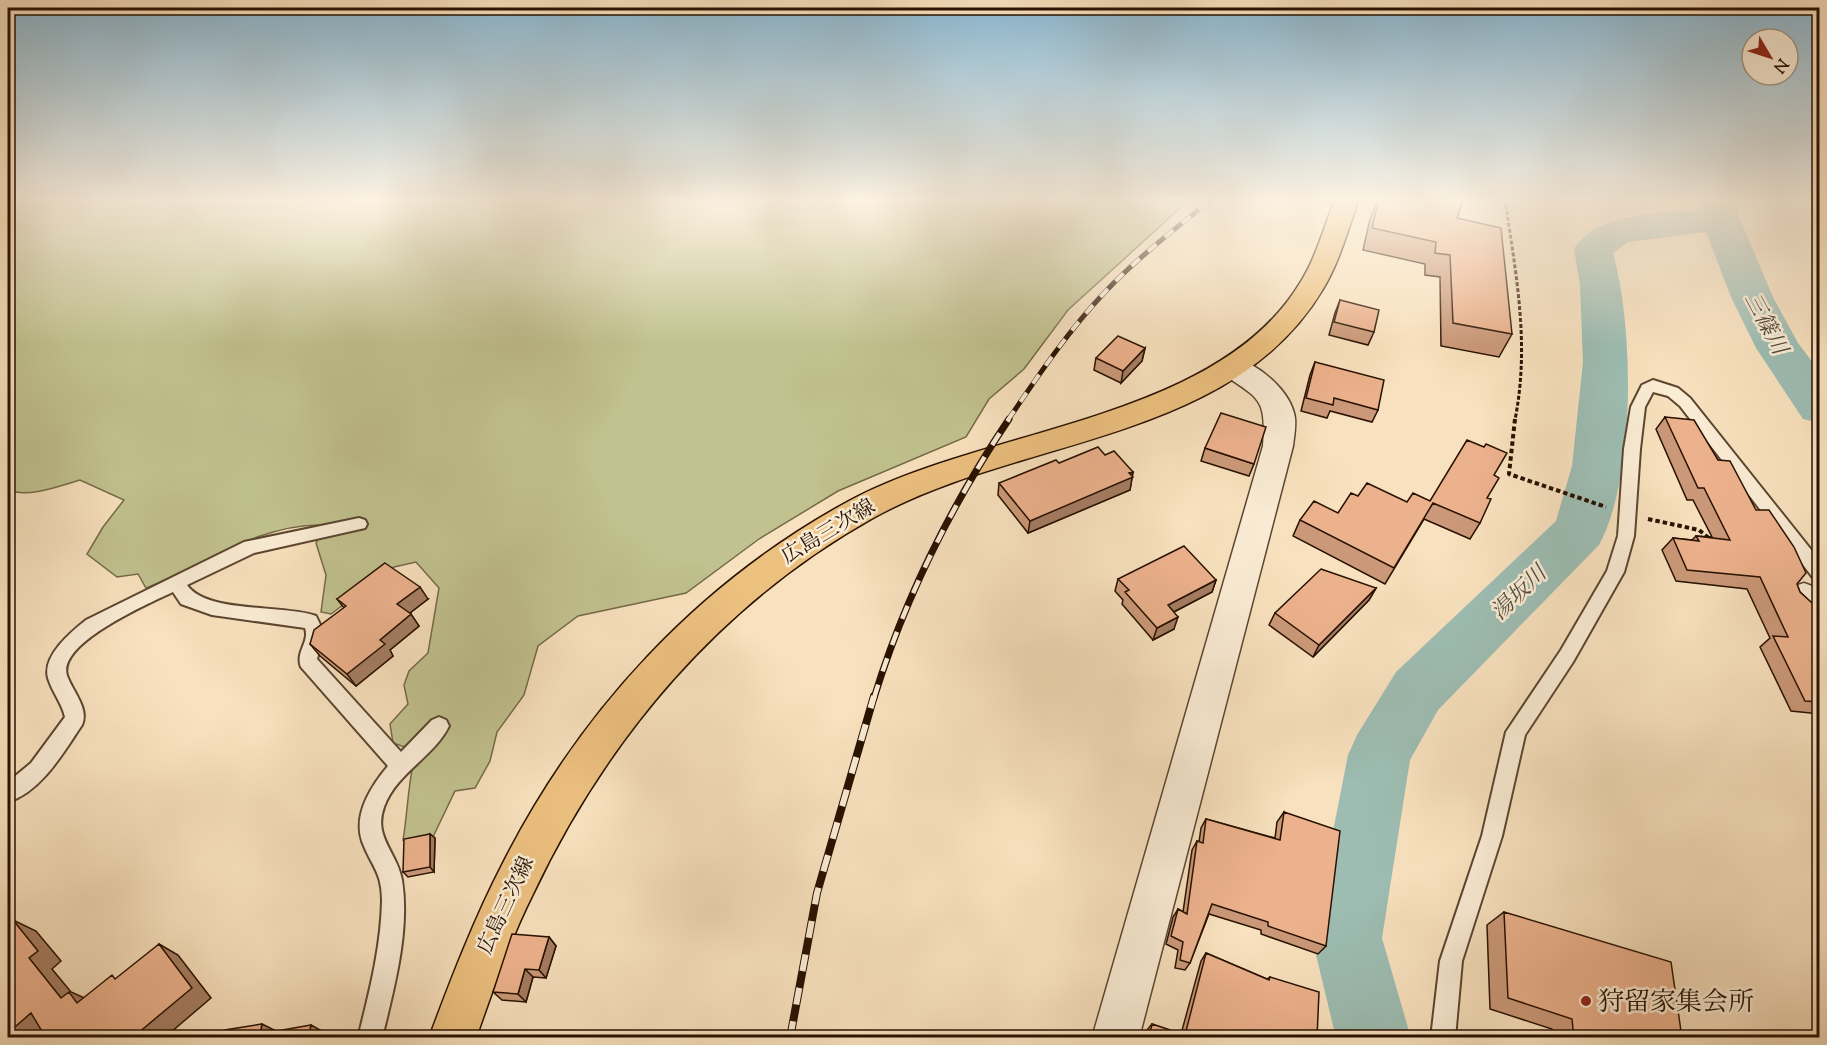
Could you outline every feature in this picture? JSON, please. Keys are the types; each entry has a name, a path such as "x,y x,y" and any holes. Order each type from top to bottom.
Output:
{"main road":[{"name":"広島三次線","path":"452,1038 476,968 514,879 557,801 603,733 651,674 701,623 753,579 806,541 860,510 915,484 971,463 1156,406 1193,390 1233,367 1276,330 1306,294 1326,248"}],"street":[{"path":"1115,1038 1278,446 1280,416 1275,407 1259,385 1233,367"}],"lane":[{"path":"1443,1038 1451,961 1492,836 1516,732 1567,656 1615,572 1626,536 1638,407 1647,389 1653,385 1663,387 1685,402 1814,593"},
{"path":"8,793 26,782 44,765 75,719 71,701 57,677 57,666 74,640 119,610 259,544 358,524"},
{"path":"176,583 187,599 212,608 310,621 316,630 316,639 307,653 308,661 402,767"},
{"path":"370,1038 388,960 391,879 386,864 371,842 370,823 374,805 402,767 439,726"}],"path":[{"path":"1511,248 1523,344 1522,384 1512,433 1509,474 1609,508"},
{"path":"1627,515 1699,530 1706,534 1715,548"}],"green space":[{"path":"8,248 1136,248 1068,310 1024,369 989,399 966,437 838,491 759,539 686,593 578,616 538,646 524,695 497,732 490,761 475,788 455,791 433,837 418,842 403,840 416,751 393,743 390,724 408,704 404,685 409,671 428,653 439,588 416,562 394,567 331,614 321,612 326,575 316,543 324,525 300,526 277,531 232,547 146,588 138,574 117,577 87,554 103,527 124,500 80,480 34,492 8,490"}],"building":[{"path":"1435,248 1503,248 1512,334 1453,323 1450,255 1435,253"},
{"path":"1340,300 1379,310 1374,332 1334,322"},
{"path":"1118,336 1145,348 1123,371 1096,358"},
{"path":"1315,362 1384,380 1378,410 1334,398 1333,405 1306,398"},
{"path":"1221,413 1266,427 1254,464 1205,448"},
{"path":"1665,417 1694,420 1718,460 1730,461 1756,510 1769,510 1794,547 1806,573 1797,584 1800,592 1820,607 1820,702 1805,701 1773,636 1788,637 1760,577 1687,570 1673,538 1699,541 1696,536 1730,540 1704,488 1698,488"},
{"path":"1467,440 1484,447 1486,444 1507,453 1494,475 1499,478 1487,498 1491,499 1480,523 1433,503 1394,568 1300,520 1314,501 1338,513 1351,493 1358,496 1367,483 1407,502 1413,493 1430,501"},
{"path":"1098,447 1105,455 1114,451 1133,472 1129,473 1133,477 1030,521 999,483 1056,460 1059,463"},
{"path":"1184,546 1216,580 1168,605 1178,617 1157,628 1125,592 1129,590 1118,579"},
{"path":"385,563 420,587 397,604 411,614 380,640 385,644 347,674 310,644 314,630 346,606 337,599"},
{"path":"1321,569 1376,588 1319,645 1275,613"},
{"path":"1284,812 1340,831 1326,946 1268,926 1268,922 1212,904 1190,963 1180,960 1183,942 1171,936 1178,909 1187,914 1197,841 1203,843 1206,819 1280,840"},
{"path":"430,834 430,867 403,872 404,839"},
{"path":"1504,912 1671,962 1682,1038 1574,1038 1572,1019 1508,998"},
{"path":"13,920 38,951 29,958 61,998 69,992 77,1003 112,975 115,979 159,944 192,988 132,1038 46,1038 31,1013 9,1032 8,925"},
{"path":"512,934 549,937 539,970 525,969 518,994 493,992"},
{"path":"1206,953 1269,980 1270,977 1319,992 1317,1038 1149,1038 1152,1024 1185,1035"},
{"path":"262,1024 260,1034 311,1025 308,1038 219,1038 224,1037 225,1030"}],"waterway":[{"name":"湯坂川","path":"1374,1038 1347,938 1379,755 1417,691 1580,531 1597,466 1606,362 1601,285 1593,253 1596,248"},
{"name":"三篠川","path":"1732,248 1752,297 1778,348 1820,407"}],"railway":[{"path":"1008,420 1042,370 1091,307 1117,279 1153,248"},
{"path":"874,698 900,625 931,554 968,485 1009,419"},
{"path":"790,1038 817,893 874,696"}],"place":[{"name":"狩留家集会所","path":"1586,1001"}]}
